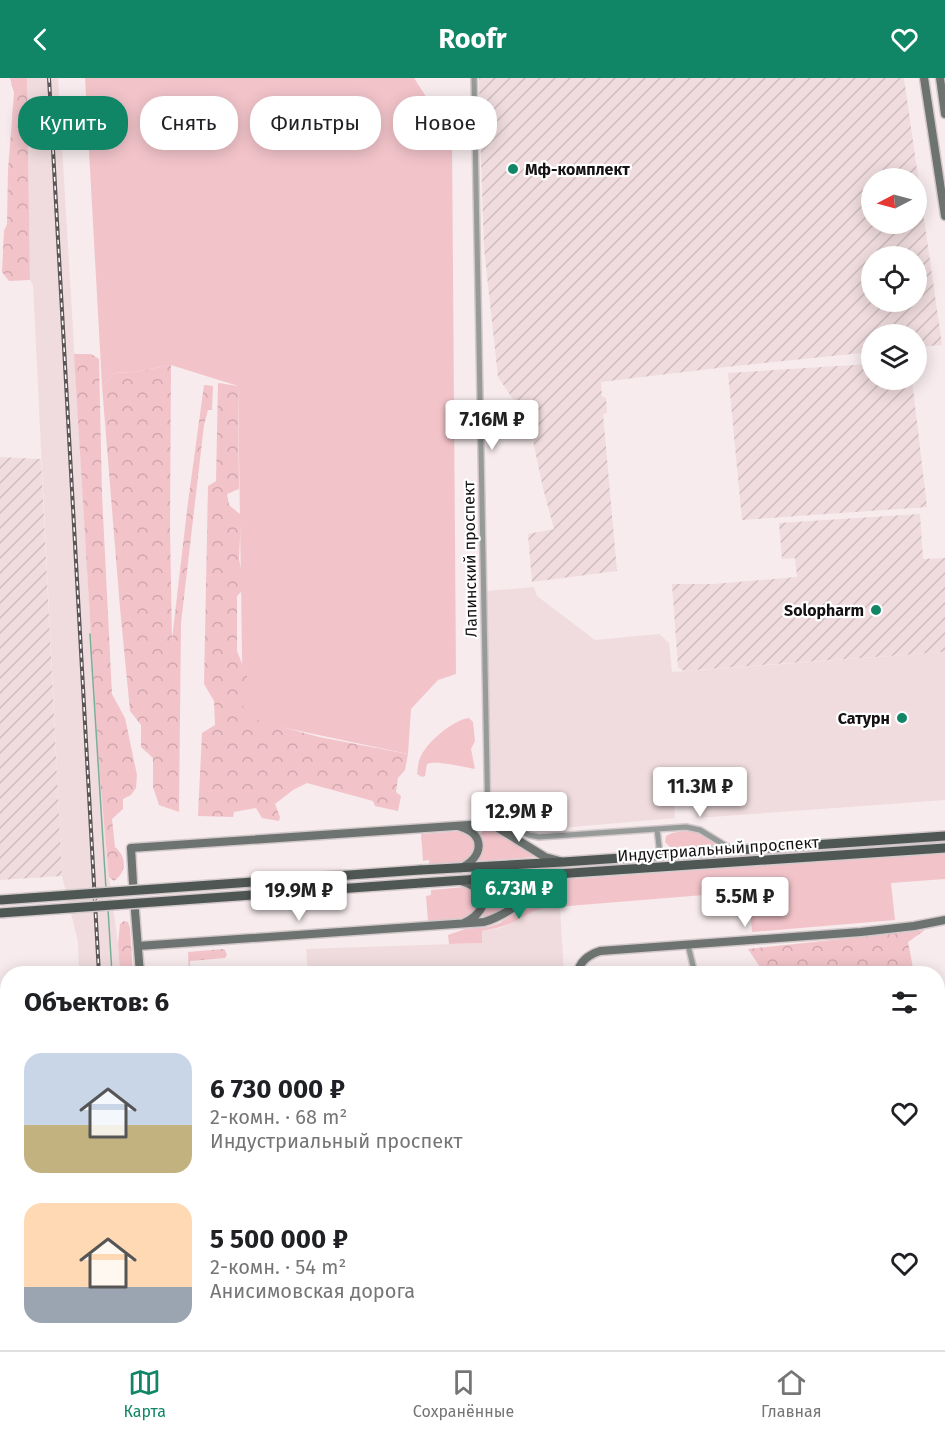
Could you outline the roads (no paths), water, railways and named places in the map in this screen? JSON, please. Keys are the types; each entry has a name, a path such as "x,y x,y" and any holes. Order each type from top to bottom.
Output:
{"main road":[{"name":"Индустриальный проспект","path":"0,900 945,836"},
{"name":"Индустриальный проспект","path":"0,913 945,848"}],"street":[{"name":"Лапинский проспект","path":"474,78 488,820"},
{"path":"924,78 945,216"},
{"path":"940,78 945,114"},
{"path":"133,883 131,848 457,825 494,818 529,835 539,837 676,827 693,828 733,850"},
{"path":"488,820 544,857 563,862"},
{"path":"457,825 476,836 479,844 479,851 475,858 460,868"},
{"path":"657,829 660,855"},
{"path":"138,946 484,922 496,919 548,881 563,874"},
{"path":"461,880 479,891 483,898 480,912 462,925"},
{"path":"135,911 139,966"},
{"path":"581,966 586,957 600,951 861,932 945,920"},
{"path":"688,945 693,966"}],"waterway":[{"path":"90,634 106,889"},
{"path":"108,909 112,966"}],"railway":[{"path":"49,78 99,966"}],"place":[{"name":"Мф-комплект","path":"513,169"},
{"name":"Solopharm","path":"876,610"},
{"name":"Сатурн","path":"902,718"}]}
